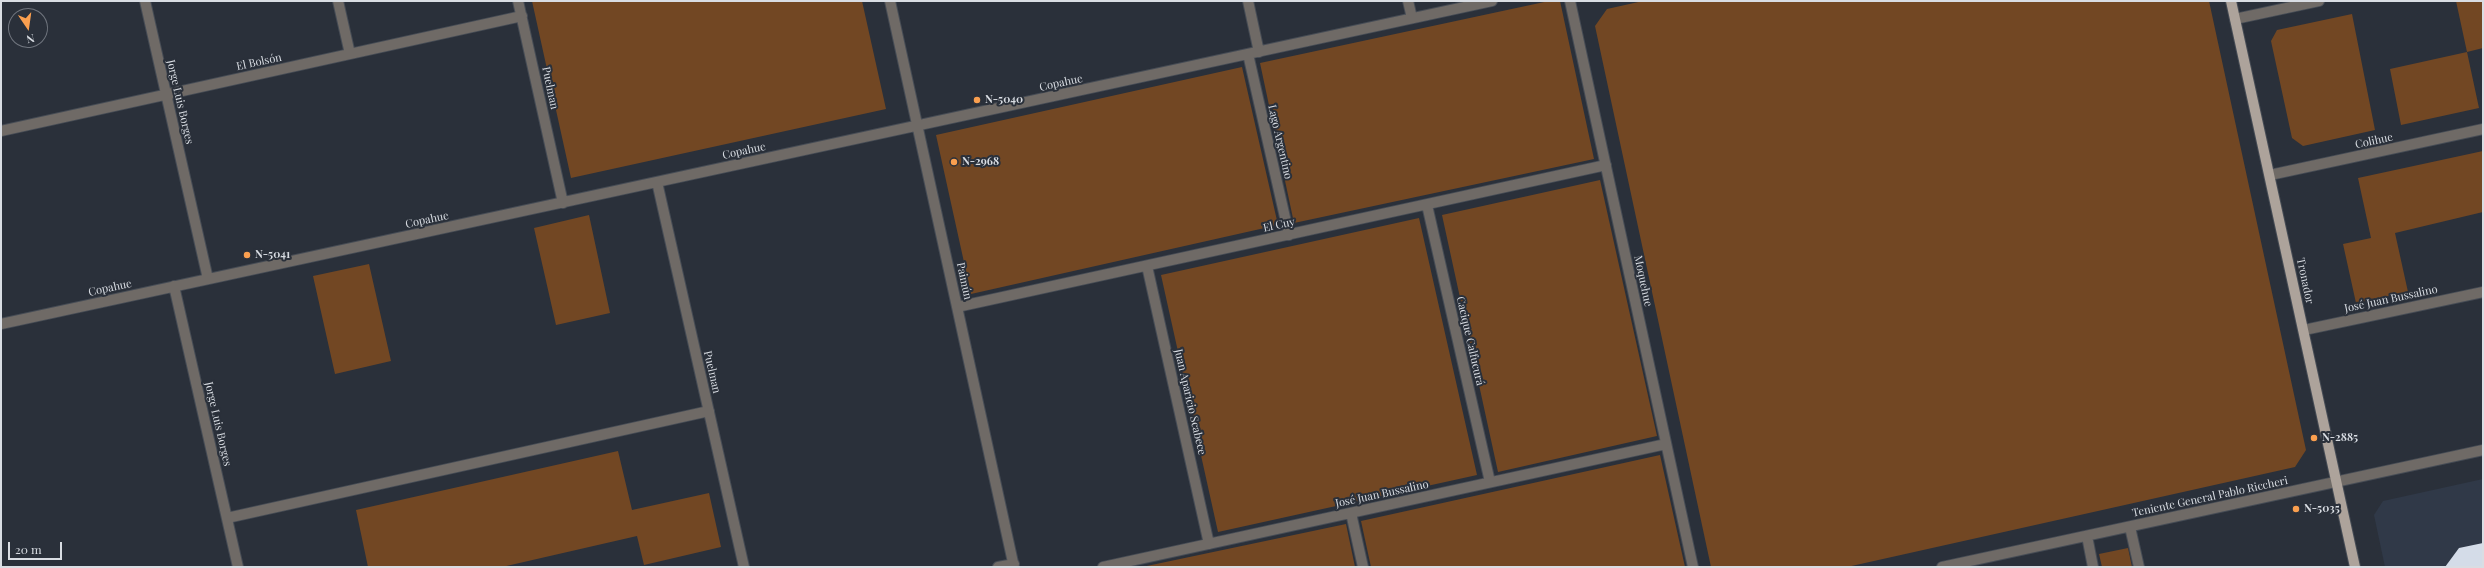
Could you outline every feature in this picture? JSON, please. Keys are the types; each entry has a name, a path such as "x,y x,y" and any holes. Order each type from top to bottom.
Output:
{"main road":[{"name":"Tronador","path":"2231,1 2355,567"}],"street":[{"name":"Jorge Luis Borges","path":"145,1 208,279"},
{"path":"338,1 350,54"},
{"name":"Puelman","path":"518,1 563,203"},
{"name":"Paimún","path":"890,1 1014,565"},
{"path":"1248,1 1259,52"},
{"path":"1408,1 1412,18"},
{"name":"Copahue","path":"1,324 1492,1"},
{"name":"Moquehue","path":"1570,1 1692,567"},
{"path":"2235,19 2319,1"},
{"name":"El Bolsón","path":"1,131 522,16"},
{"name":"Lago Argentino","path":"1248,54 1289,235"},
{"name":"Colihue","path":"2270,176 2483,129"},
{"name":"El Cuy","path":"957,307 1606,165"},
{"name":"Puelman","path":"657,182 744,567"},
{"name":"Cacique Calfucurá","path":"1427,205 1490,482"},
{"name":"Juan Aparicio Scabece","path":"1146,266 1210,544"},
{"name":"Jorge Luis Borges","path":"174,286 238,567"},
{"name":"José Juan Bussalino","path":"2304,330 2483,292"},
{"path":"227,518 708,411"},
{"name":"José Juan Bussalino","path":"1103,567 1666,444"},
{"name":"Teniente General Pablo Riccheri","path":"1942,567 2483,450"},
{"path":"1351,513 1363,567"},
{"path":"2130,527 2139,567"},
{"path":"2086,536 2093,567"},
{"path":"998,567 1014,565"}],"shaded area":[{"path":"532,1 862,1 886,109 571,178"},
{"path":"1549,1 1560,1 1594,159 1294,223 1260,63"},
{"path":"1643,1 2209,1 2306,450 2295,467 1847,567 1711,567 1595,26 1607,9"},
{"path":"2456,1 2483,1 2483,48 2467,52"},
{"path":"2352,14 2375,130 2303,146 2292,138 2271,41 2277,30"},
{"path":"2467,52 2479,108 2401,125 2390,69"},
{"path":"1242,67 1278,225 971,294 936,135"},
{"path":"2483,151 2483,212 2395,233 2408,292 2356,303 2343,244 2371,238 2358,178"},
{"path":"1600,180 1657,436 1498,472 1442,215"},
{"path":"589,215 610,313 556,325 534,228"},
{"path":"1419,218 1477,475 1218,532 1161,275"},
{"path":"369,264 391,361 335,374 313,276"},
{"path":"618,451 632,510 709,493 721,547 644,565 637,536 502,567 368,567 356,510"},
{"path":"1660,455 1685,567 1371,567 1361,521"},
{"path":"2483,479 2483,567 2385,567 2374,515 2383,501"},
{"path":"1346,524 1355,567 1142,567"},
{"path":"2128,548 2132,567 2102,567 2099,554"}],"building":[{"path":"2483,543 2483,567 2445,567 2459,548"}],"place":[{"name":"N-5040","path":"977,100"},
{"name":"N-2968","path":"954,162"},
{"name":"N-5041","path":"247,255"},
{"name":"N-2885","path":"2314,438"},
{"name":"N-5035","path":"2296,509"}]}
